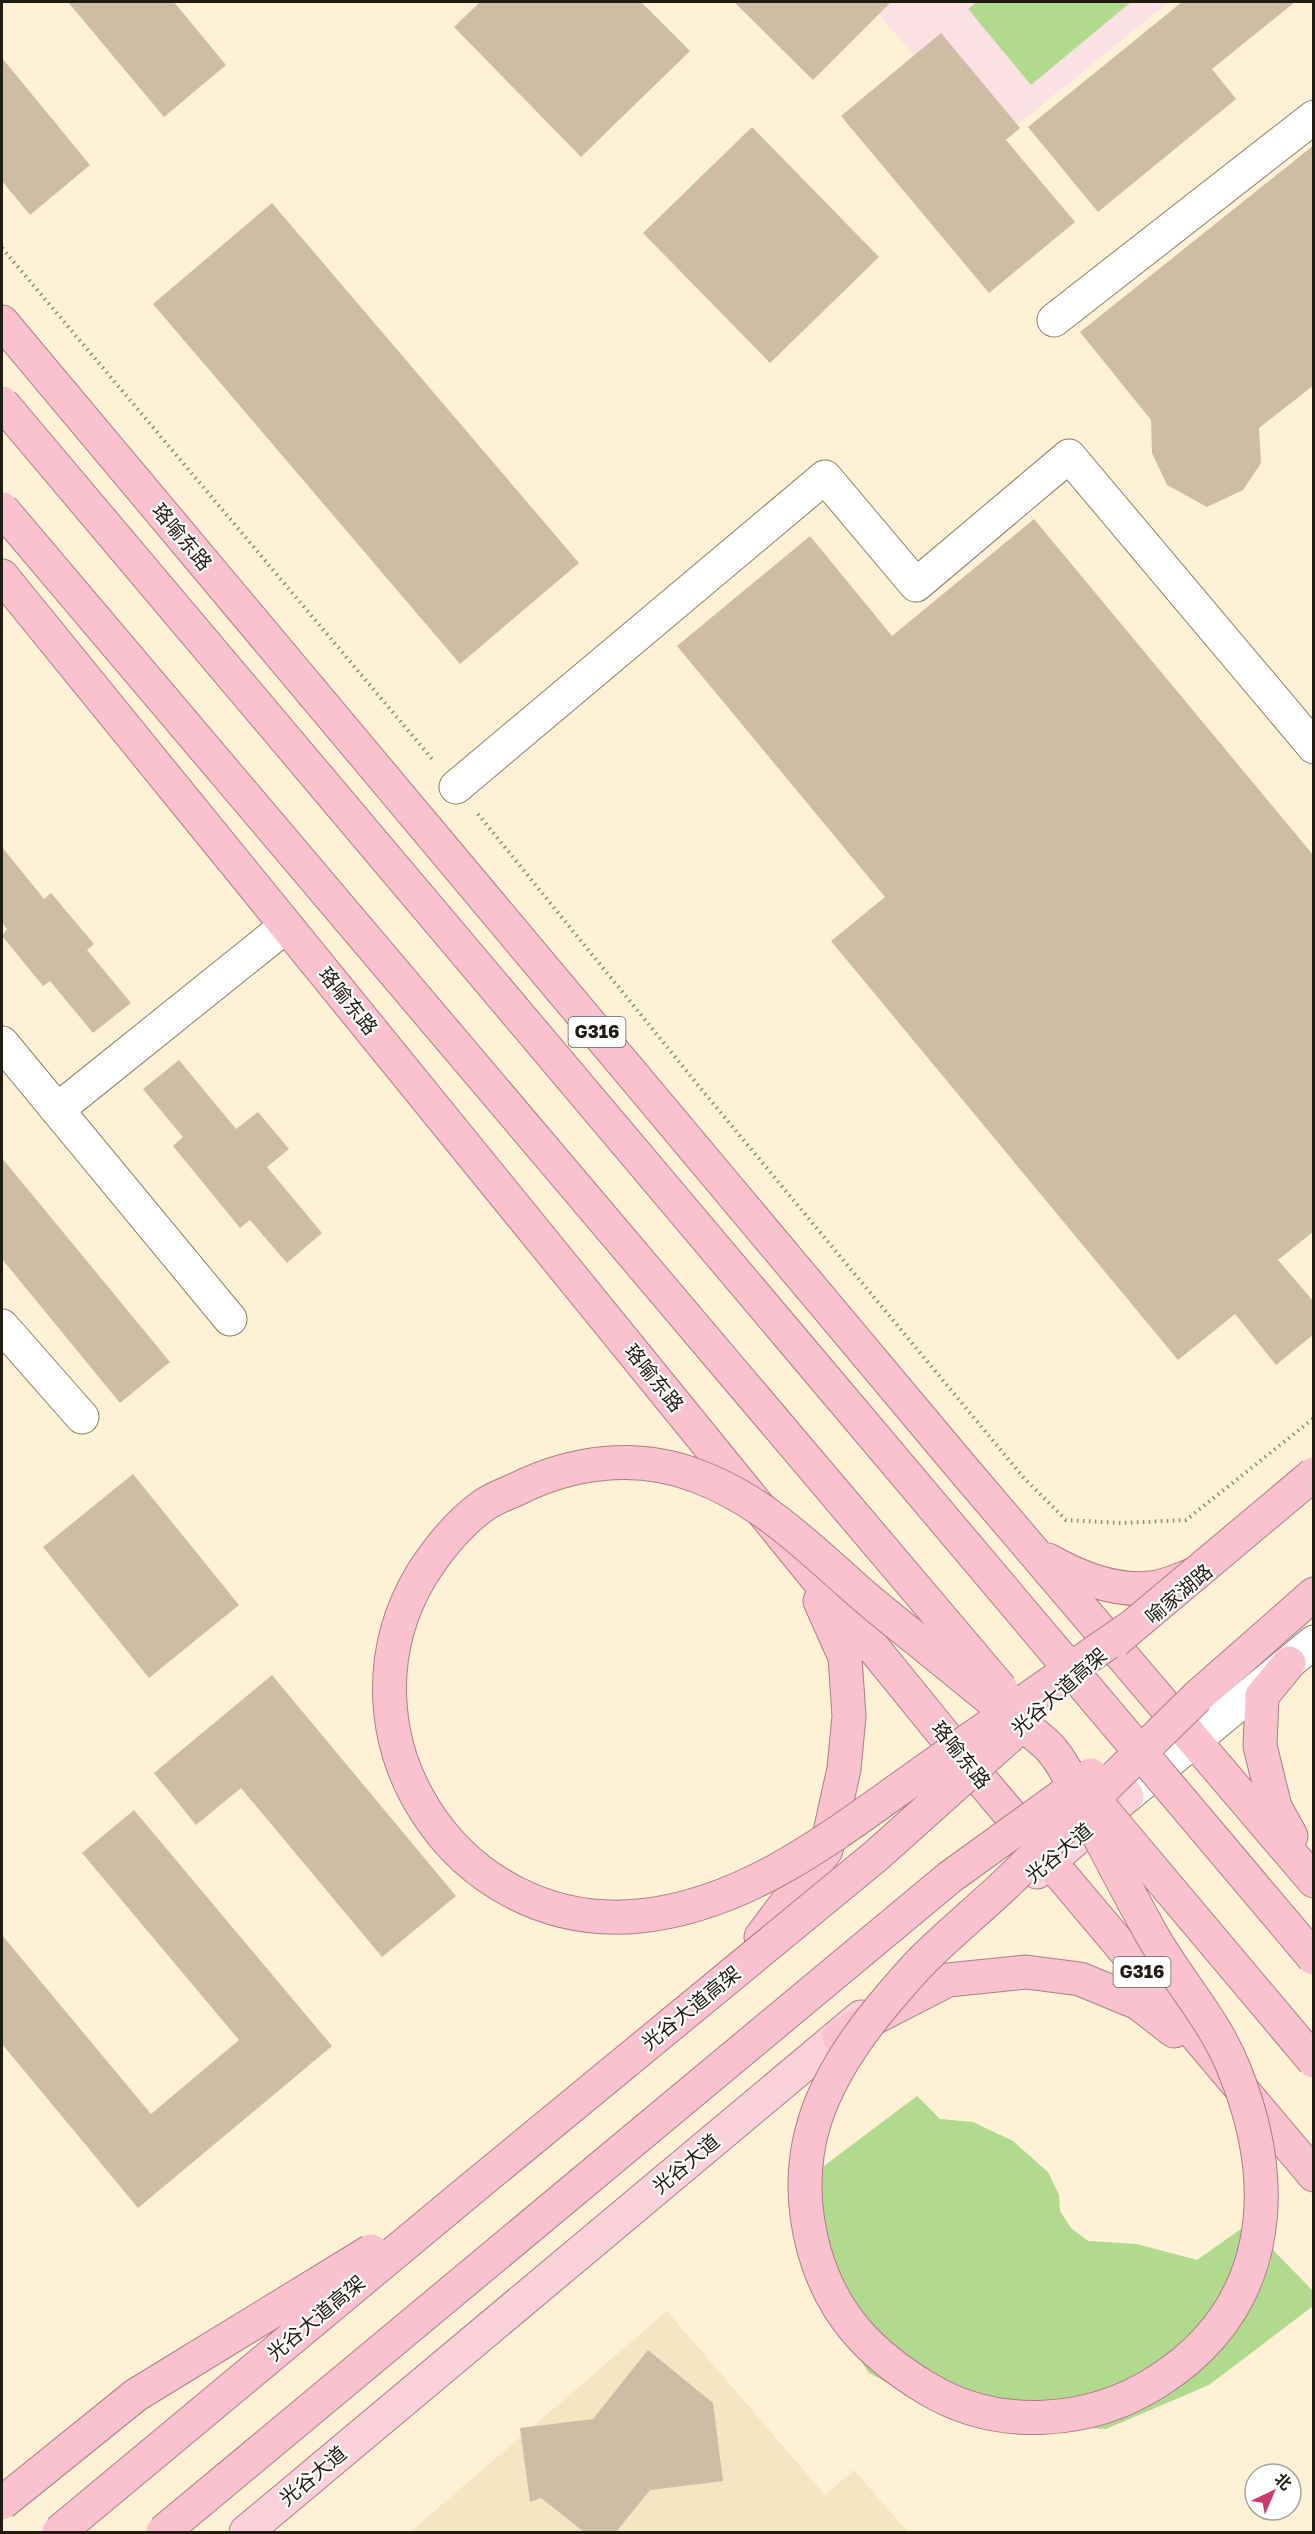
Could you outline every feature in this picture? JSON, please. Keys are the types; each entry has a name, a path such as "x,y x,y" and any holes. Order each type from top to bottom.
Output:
{"highway":[{"name":"珞喻东路","path":"2,322 1033,1551 1123,1637 1194,1741 1314,1881"},
{"path":"2,403 1314,1958"},
{"path":"2,509 1314,2061"},
{"name":"珞喻东路","path":"2,576 971,1768 1314,2175"},
{"path":"1123,1637 1112,1640 1015,1708 1005,1715 995,1722 850,1824 790,1864 746,1888 675,1911 640,1916 598,1918 548,1908 503,1889 459,1856 424,1813 404,1772 392,1728 390,1686 396,1636 411,1593 438,1549 484,1506 541,1477 599,1462 645,1463 691,1473 746,1498 802,1539 861,1594 999,1707 1008,1714 1027,1729 1054,1752 1082,1804 1087,1814 1093,1824 1158,1949 1197,2002 1233,2065 1259,2158 1262,2205 1256,2252 1245,2286 1218,2327 1175,2370 1147,2388 1118,2401 1079,2413 1038,2418 981,2412 943,2398 903,2374 861,2338 836,2305 818,2263 805,2214 805,2164 813,2126 826,2089 849,2048 922,1959 980,1908 1055,1835 1064,1827 1080,1811 1089,1803 1197,1697 1314,1594"},
{"name":"光谷大道高架","path":"59,2532 877,1855 1123,1637 1314,1474"},
{"path":"1033,1551 1076,1576 1113,1586 1151,1588 1208,1570"},
{"path":"761,1937 826,1850 844,1769 849,1716 845,1657 799,1556"},
{"path":"1301,1652 1262,1696 1260,1746 1275,1808 1314,1873"},
{"path":"163,2532 950,1877 1197,1697"},
{"path":"839,2036 948,1980 1026,1972 1080,1979 1138,2003 1220,2065"},
{"path":"2,2504 136,2395 470,2190"}],"main road":[{"path":"41,2532 1044,1706"},
{"name":"光谷大道","path":"246,2532 1127,1796"}],"street":[{"path":"1054,320 1314,117"},
{"path":"456,787 825,477 916,585 1069,456 1314,747"},
{"path":"57,1110 286,926"},
{"path":"2,1043 230,1319"},
{"path":"2,1326 82,1417"},
{"name":"喻家湖路","path":"1044,1706 1123,1637 1314,1482"},
{"path":"1127,1796 1301,1652"}],"path":[{"path":"2,248 456,787 702,1090 1009,1460 1066,1520 1121,1523 1186,1520 1314,1418"}],"shaded area":[{"path":"868,2 1169,2 991,146"},
{"path":"667,2311 825,2495 854,2470 908,2532 410,2532"}],"green space":[{"path":"977,2 1131,2 1031,85 968,9"},
{"path":"917,2096 940,2119 973,2122 1013,2141 1048,2172 1059,2195 1060,2211 1071,2228 1088,2241 1137,2244 1197,2260 1248,2224 1313,2291 1313,2306 1209,2385 1106,2429 955,2419 869,2373 828,2311 800,2184"}],"building":[{"path":"68,2 174,2 226,65 164,117"},
{"path":"480,2 641,2 690,51 581,157 454,27"},
{"path":"734,2 891,2 813,80"},
{"path":"1182,2 1295,2 1212,69 1236,99 1098,212 1028,127"},
{"path":"941,33 1020,128 1006,140 1075,222 989,293 841,116"},
{"path":"2,58 90,165 30,215 2,181"},
{"path":"752,127 879,257 770,363 643,233"},
{"path":"1314,145 1314,385 1259,428 1261,463 1243,490 1207,507 1167,485 1152,453 1151,420 1080,332"},
{"path":"272,203 579,563 460,664 153,304"},
{"path":"1034,519 1314,856 1314,1231 1278,1260 1314,1302 1314,1334 1276,1365 1235,1314 1178,1360 831,941 885,897 677,646 810,536 892,636"},
{"path":"2,847 44,899 51,893 94,944 87,950 131,1003 93,1033 50,981 43,986 2,936 7,929 2,922"},
{"path":"179,1060 236,1129 258,1112 289,1149 267,1167 322,1233 287,1263 250,1220 240,1228 173,1146 183,1137 143,1089"},
{"path":"2,1158 170,1362 120,1403 2,1259"},
{"path":"133,1474 239,1605 149,1678 43,1547"},
{"path":"272,1675 456,1896 382,1957 241,1788 196,1825 154,1773"},
{"path":"134,1810 332,2046 138,2208 2,2044 2,1935 151,2114 239,2040 82,1853"},
{"path":"648,2350 713,2403 723,2481 650,2490 616,2532 584,2532 541,2498 530,2502 520,2428 593,2419"}]}
